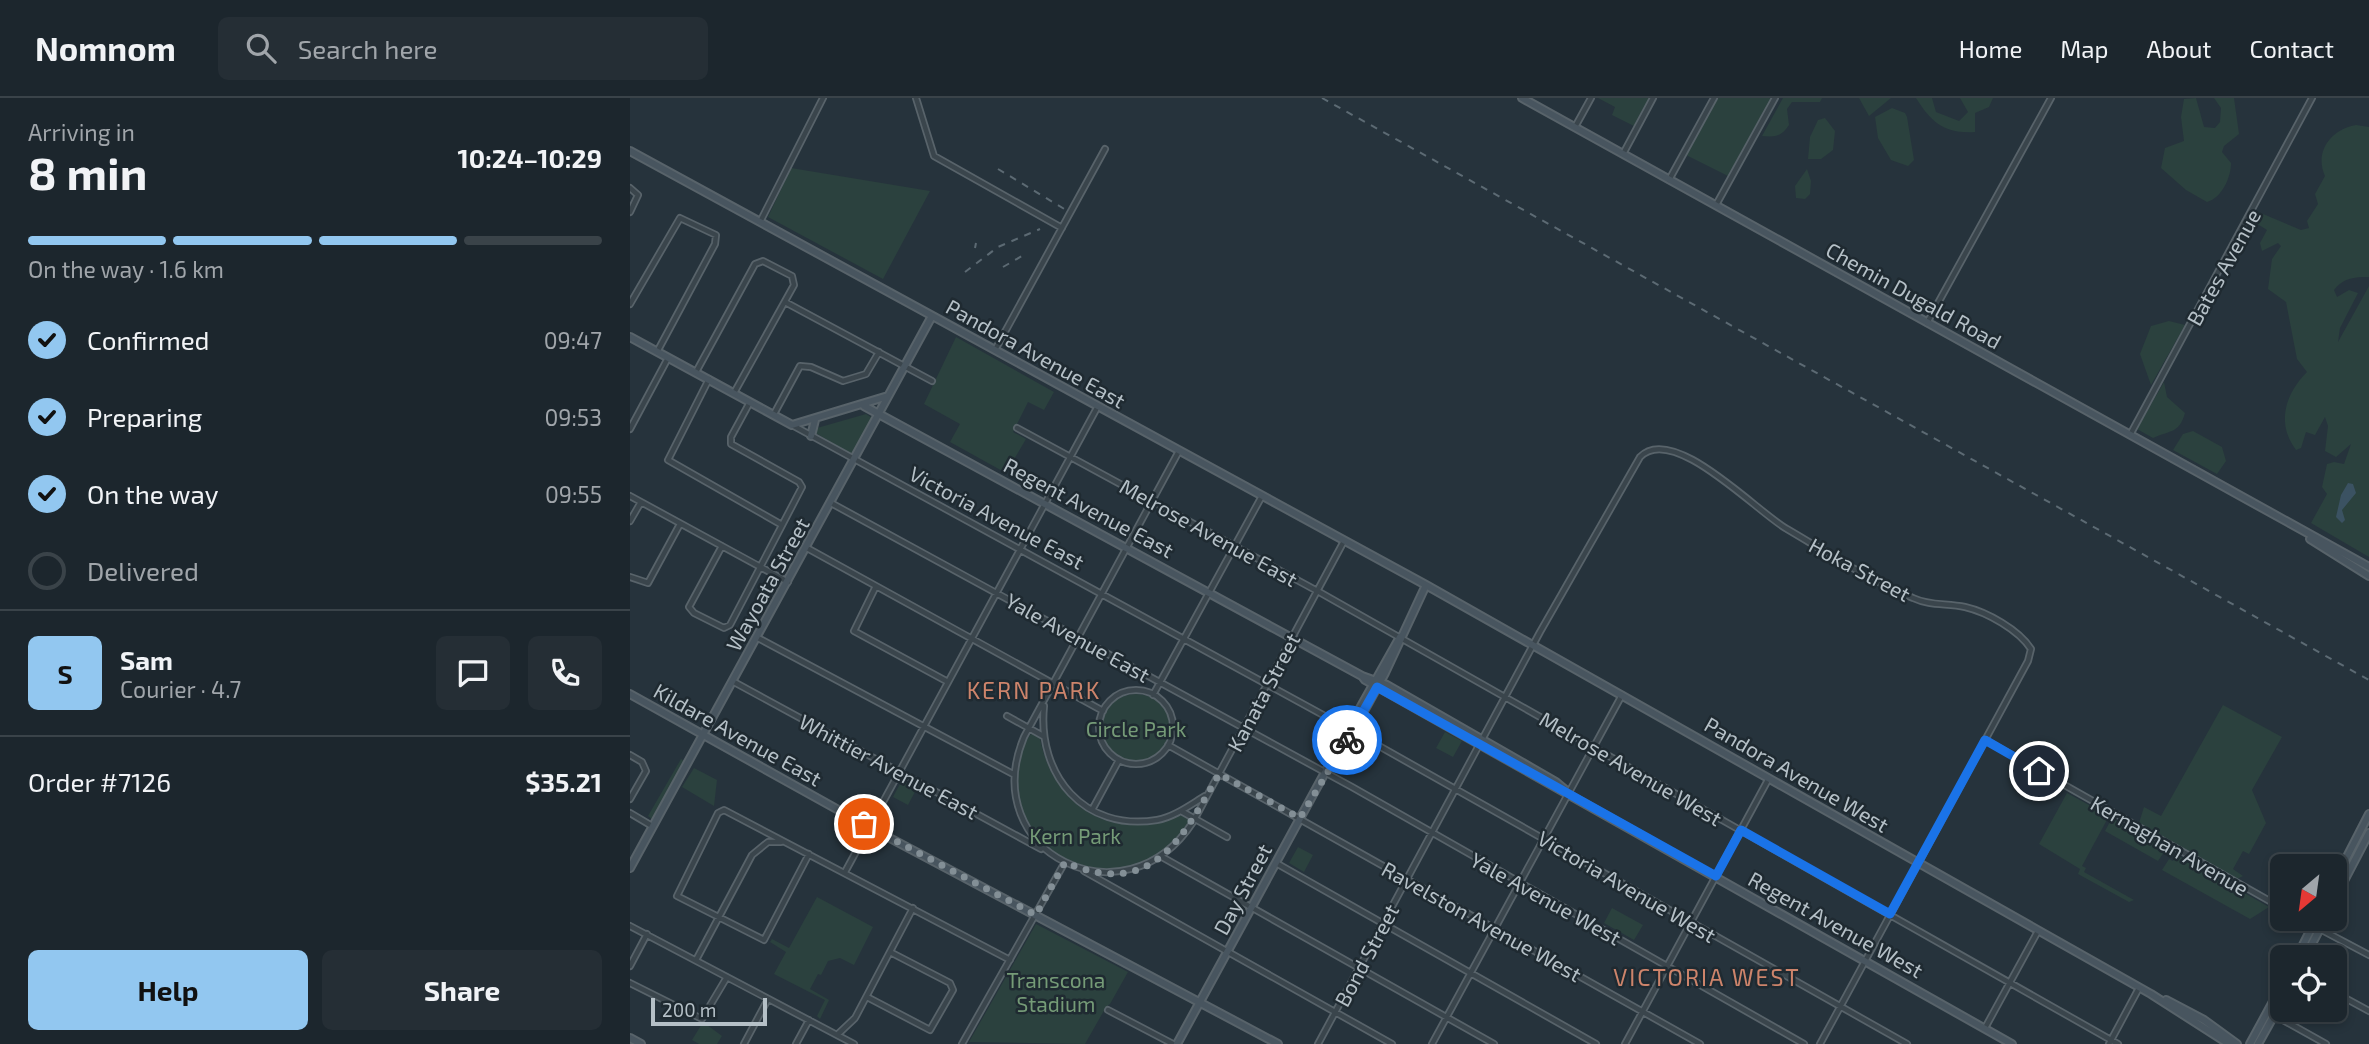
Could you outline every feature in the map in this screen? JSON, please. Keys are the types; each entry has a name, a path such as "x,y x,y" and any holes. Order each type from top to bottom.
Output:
{"street":[{"path":"760,222 823,98"},
{"path":"916,98 933,156 1062,228"},
{"path":"1575,127 1591,98"},
{"path":"1623,154 1653,98"},
{"path":"1669,180 1714,98"},
{"path":"1716,205 1775,98"},
{"path":"1927,323 2051,98"},
{"name":"Bates Avenue","path":"2130,435 2312,98"},
{"name":"Chemin Dugald Road","path":"1527,99 2369,567"},
{"path":"995,350 1105,149"},
{"name":"Pandora Avenue East","path":"630,151 1426,585"},
{"path":"630,188 638,195 630,212"},
{"path":"630,304 680,218 716,235 715,244 657,352"},
{"path":"696,372 757,261 763,261 794,279 785,302 734,393"},
{"path":"785,302 932,381"},
{"name":"Wayoata Street","path":"630,868 705,736 932,316"},
{"name":"Victoria Avenue East","path":"630,337 1350,730"},
{"path":"774,414 800,366 811,366 840,382 866,374 879,352"},
{"path":"630,429 668,358"},
{"path":"709,379 669,453 668,460 782,525"},
{"path":"792,425 864,406 890,394"},
{"path":"722,546 689,607 694,613 724,628 730,625 802,484 731,444 731,437 750,402"},
{"name":"Regent Avenue East","path":"864,406 1362,676"},
{"path":"845,872 1098,406"},
{"path":"811,436 815,420"},
{"name":"Melrose Avenue East","path":"1017,428 1400,637"},
{"path":"1044,850 1021,815 1014,774 1020,746 1180,451"},
{"name":"Hoka Street","path":"1534,645 1640,457 1645,452 1673,452 1732,483 1775,523 1889,587 1928,604 1969,609 2019,635 2031,649 2028,661 1820,1044"},
{"path":"630,496 789,582"},
{"path":"1153,695 1262,496"},
{"path":"630,522 641,502"},
{"name":"Yale Avenue East","path":"831,503 1325,772"},
{"path":"630,578 648,583 680,524"},
{"name":"Chemin Dugald Road","path":"2289,524 2369,576"},
{"name":"Kanata Street","path":"1065,862 1084,870 1125,871 1162,857 1185,833 1344,541"},
{"path":"807,548 1103,711"},
{"name":"Day Street","path":"1175,1044 1376,683 1426,585"},
{"name":"Pandora Avenue West","path":"1426,585 2233,1043"},
{"path":"876,586 854,631 948,682"},
{"name":"Melrose Avenue West","path":"1400,637 1890,914 2110,1042 2118,1044"},
{"path":"758,638 922,728 1014,774"},
{"name":"Bond Street","path":"1318,1044 1534,645"},
{"name":"Regent Avenue West","path":"1362,676 1556,782 1569,793 2012,1044"},
{"name":"Whittier Avenue East","path":"734,682 1065,862"},
{"path":"1138,691 1153,695 1164,705 1171,717 1172,731 1168,745 1160,755 1145,763 1132,764 1119,760 1110,753 1102,740 1099,725 1103,711 1111,701 1125,692 1138,691"},
{"name":"Kildare Avenue East","path":"630,694 869,827 1278,1044"},
{"path":"1432,1044 1622,695"},
{"path":"1045,703 1043,736 1048,758 1059,779 1077,800 1092,810 1130,821 1159,819 1206,796"},
{"path":"1007,716 1043,736"},
{"name":"Victoria Avenue West","path":"1350,730 1907,1044"},
{"name":"Kernaghan Avenue","path":"1985,740 2270,901"},
{"name":"Ravelston Avenue West","path":"1168,745 1700,1044"},
{"path":"630,755 642,762 646,771 630,799"},
{"path":"1092,810 1119,760"},
{"name":"Yale Avenue West","path":"1325,772 1804,1044"},
{"path":"1625,1044 1769,778"},
{"path":"809,854 764,940 718,919 677,895 720,810 788,843 845,872 1010,960"},
{"path":"1180,811 1227,837"},
{"path":"630,813 653,827"},
{"path":"2347,857 2369,814"},
{"path":"2347,875 2369,832"},
{"path":"696,960 760,846 768,842 788,843"},
{"path":"1162,857 1494,1044"},
{"path":"962,1044 1065,862"},
{"path":"1276,863 1596,1044"},
{"path":"1084,870 1392,1044"},
{"path":"837,1035 855,1018 913,908"},
{"path":"630,926 855,1044"},
{"path":"1985,1028 2038,931"},
{"path":"2328,931 2369,955"},
{"path":"630,966 647,934"},
{"path":"867,997 930,1030 953,990 950,983 890,952"},
{"path":"630,983 702,1019 727,976"},
{"path":"2110,1042 2139,988"},
{"path":"744,1044 768,999"},
{"path":"2347,999 2369,1011"},
{"path":"2254,1042 2270,1009"},
{"path":"1108,1010 1175,1044"},
{"path":"796,1044 809,1020"},
{"path":"2233,1043 2254,1042 2270,1020"},
{"path":"2287,1022 2326,1044"},
{"path":"630,1038 642,1044"}],"green space":[{"path":"1598,98 1649,98 1634,126 1612,115 1615,107"},
{"path":"1717,98 1771,98 1728,176 1686,155"},
{"path":"1783,98 1822,98 1820,102 1792,102 1787,109 1789,125 1786,129 1777,135 1762,136"},
{"path":"1859,98 1891,98 1869,116"},
{"path":"1916,98 1932,98 1936,112 1959,121 1968,112 1960,98 1993,98 1989,107 1975,113 1975,132 1964,132 1940,125 1927,114"},
{"path":"2196,98 2204,127 2215,128 2220,122 2221,108 2214,98 2234,98 2239,134 2224,146 2222,152 2231,163 2227,180 2221,192 2207,202 2186,190 2161,168 2165,148 2184,141 2181,117 2184,99"},
{"path":"1892,108 1905,113 1907,117 1914,160 1908,166 1891,160 1878,138 1875,117"},
{"path":"1825,118 1835,131 1833,150 1821,159 1808,159 1810,137 1818,120"},
{"path":"2356,125 2369,127 2369,277 2349,279 2334,290 2337,297 2349,290 2358,293 2340,328 2338,342 2369,286 2369,557 2311,523 2327,494 2322,487 2327,464 2344,464 2351,444 2336,457 2325,451 2328,426 2325,417 2315,435 2306,432 2301,448 2296,450 2290,440 2286,430 2286,410 2293,390 2307,372 2297,359 2286,302 2268,289 2272,259 2281,246 2278,243 2262,251 2260,243 2267,230 2251,220 2256,211 2301,230 2309,228 2307,221 2318,204 2315,194 2325,176 2322,167 2323,150 2339,131"},
{"path":"791,168 930,191 883,279 768,217"},
{"path":"1807,169 1811,181 1810,194 1805,199 1796,198 1795,186"},
{"path":"2169,321 2185,325 2151,385 2140,354 2151,326"},
{"path":"956,337 1054,392 1044,410 1028,402 1013,432 1026,439 1006,473 950,442 960,424 924,404"},
{"path":"2164,382 2167,397 2185,413 2177,428 2153,438 2137,429"},
{"path":"866,414 874,419 856,453 852,455 814,432 817,428"},
{"path":"2193,431 2222,447 2226,461 2217,474 2173,450 2183,434"},
{"name":"Circle Park","path":"1136,694 1149,697 1160,704 1167,715 1170,728 1167,741 1160,752 1149,759 1136,762 1123,759 1112,752 1105,741 1102,728 1105,715 1112,704 1123,697"},
{"path":"2223,705 2282,737 2252,790 2266,823 2249,854 2243,851 2233,869 2243,876 2237,879 2139,823 2144,807 2161,816"},
{"path":"1445,732 1462,741 1453,757 1436,748"},
{"name":"Kern Park","path":"1032,733 1040,738 1052,773 1061,788 1087,812 1121,824 1140,825 1177,816 1189,820 1171,846 1147,863 1118,869 1089,867 1061,856 1038,837 1022,811 1018,767 1022,748"},
{"path":"681,759 686,762 653,820 648,816"},
{"path":"694,768 717,780 714,806 682,787"},
{"path":"902,780 917,788 908,805 893,797"},
{"path":"2067,793 2109,816 2082,866 2086,868 2084,872 2134,900 2129,902 2078,874 2080,869 2039,844"},
{"path":"2112,818 2166,849 2158,861 2105,831"},
{"path":"1298,847 1313,855 1304,872 1289,863"},
{"path":"2177,855 2269,907 2250,919 2162,870 2169,859 2173,861"},
{"path":"817,897 873,927 854,965 840,958 828,961 821,975 818,974 810,989 829,1000 820,1019 817,1016 825,1000 774,974 786,952 770,942 772,939 789,948"},
{"path":"1612,908 1643,925 1634,940 1604,923"},
{"name":"Transcona Stadium","path":"1036,924 1128,972 1110,1004 1085,1044 969,1042"},
{"path":"703,1022 722,1036 717,1044 699,1044 692,1040"}],"water":[{"path":"2348,483 2353,484 2356,493 2342,510 2345,520 2342,523 2336,517 2341,495"}],"railway":[{"path":"1322,98 2369,680"},
{"path":"998,169 1066,210"},
{"path":"965,272 998,247 1040,229"},
{"path":"975,248 976,243"},
{"path":"1003,267 1022,256"}],"way so far":[{"path":"864,824 1036,915 1065,862 1084,870 1116,873 1150,864 1162,857 1193,822 1219,774 1300,818 1328,767 1347,740"}],"district":[{"name":"KERN PARK","path":"1034,690"},
{"name":"VICTORIA WEST","path":"1707,977"}],"route":[{"path":"1347,740 1377,687 1716,876 1741,830 1890,914 1985,740 2039,771"}]}
